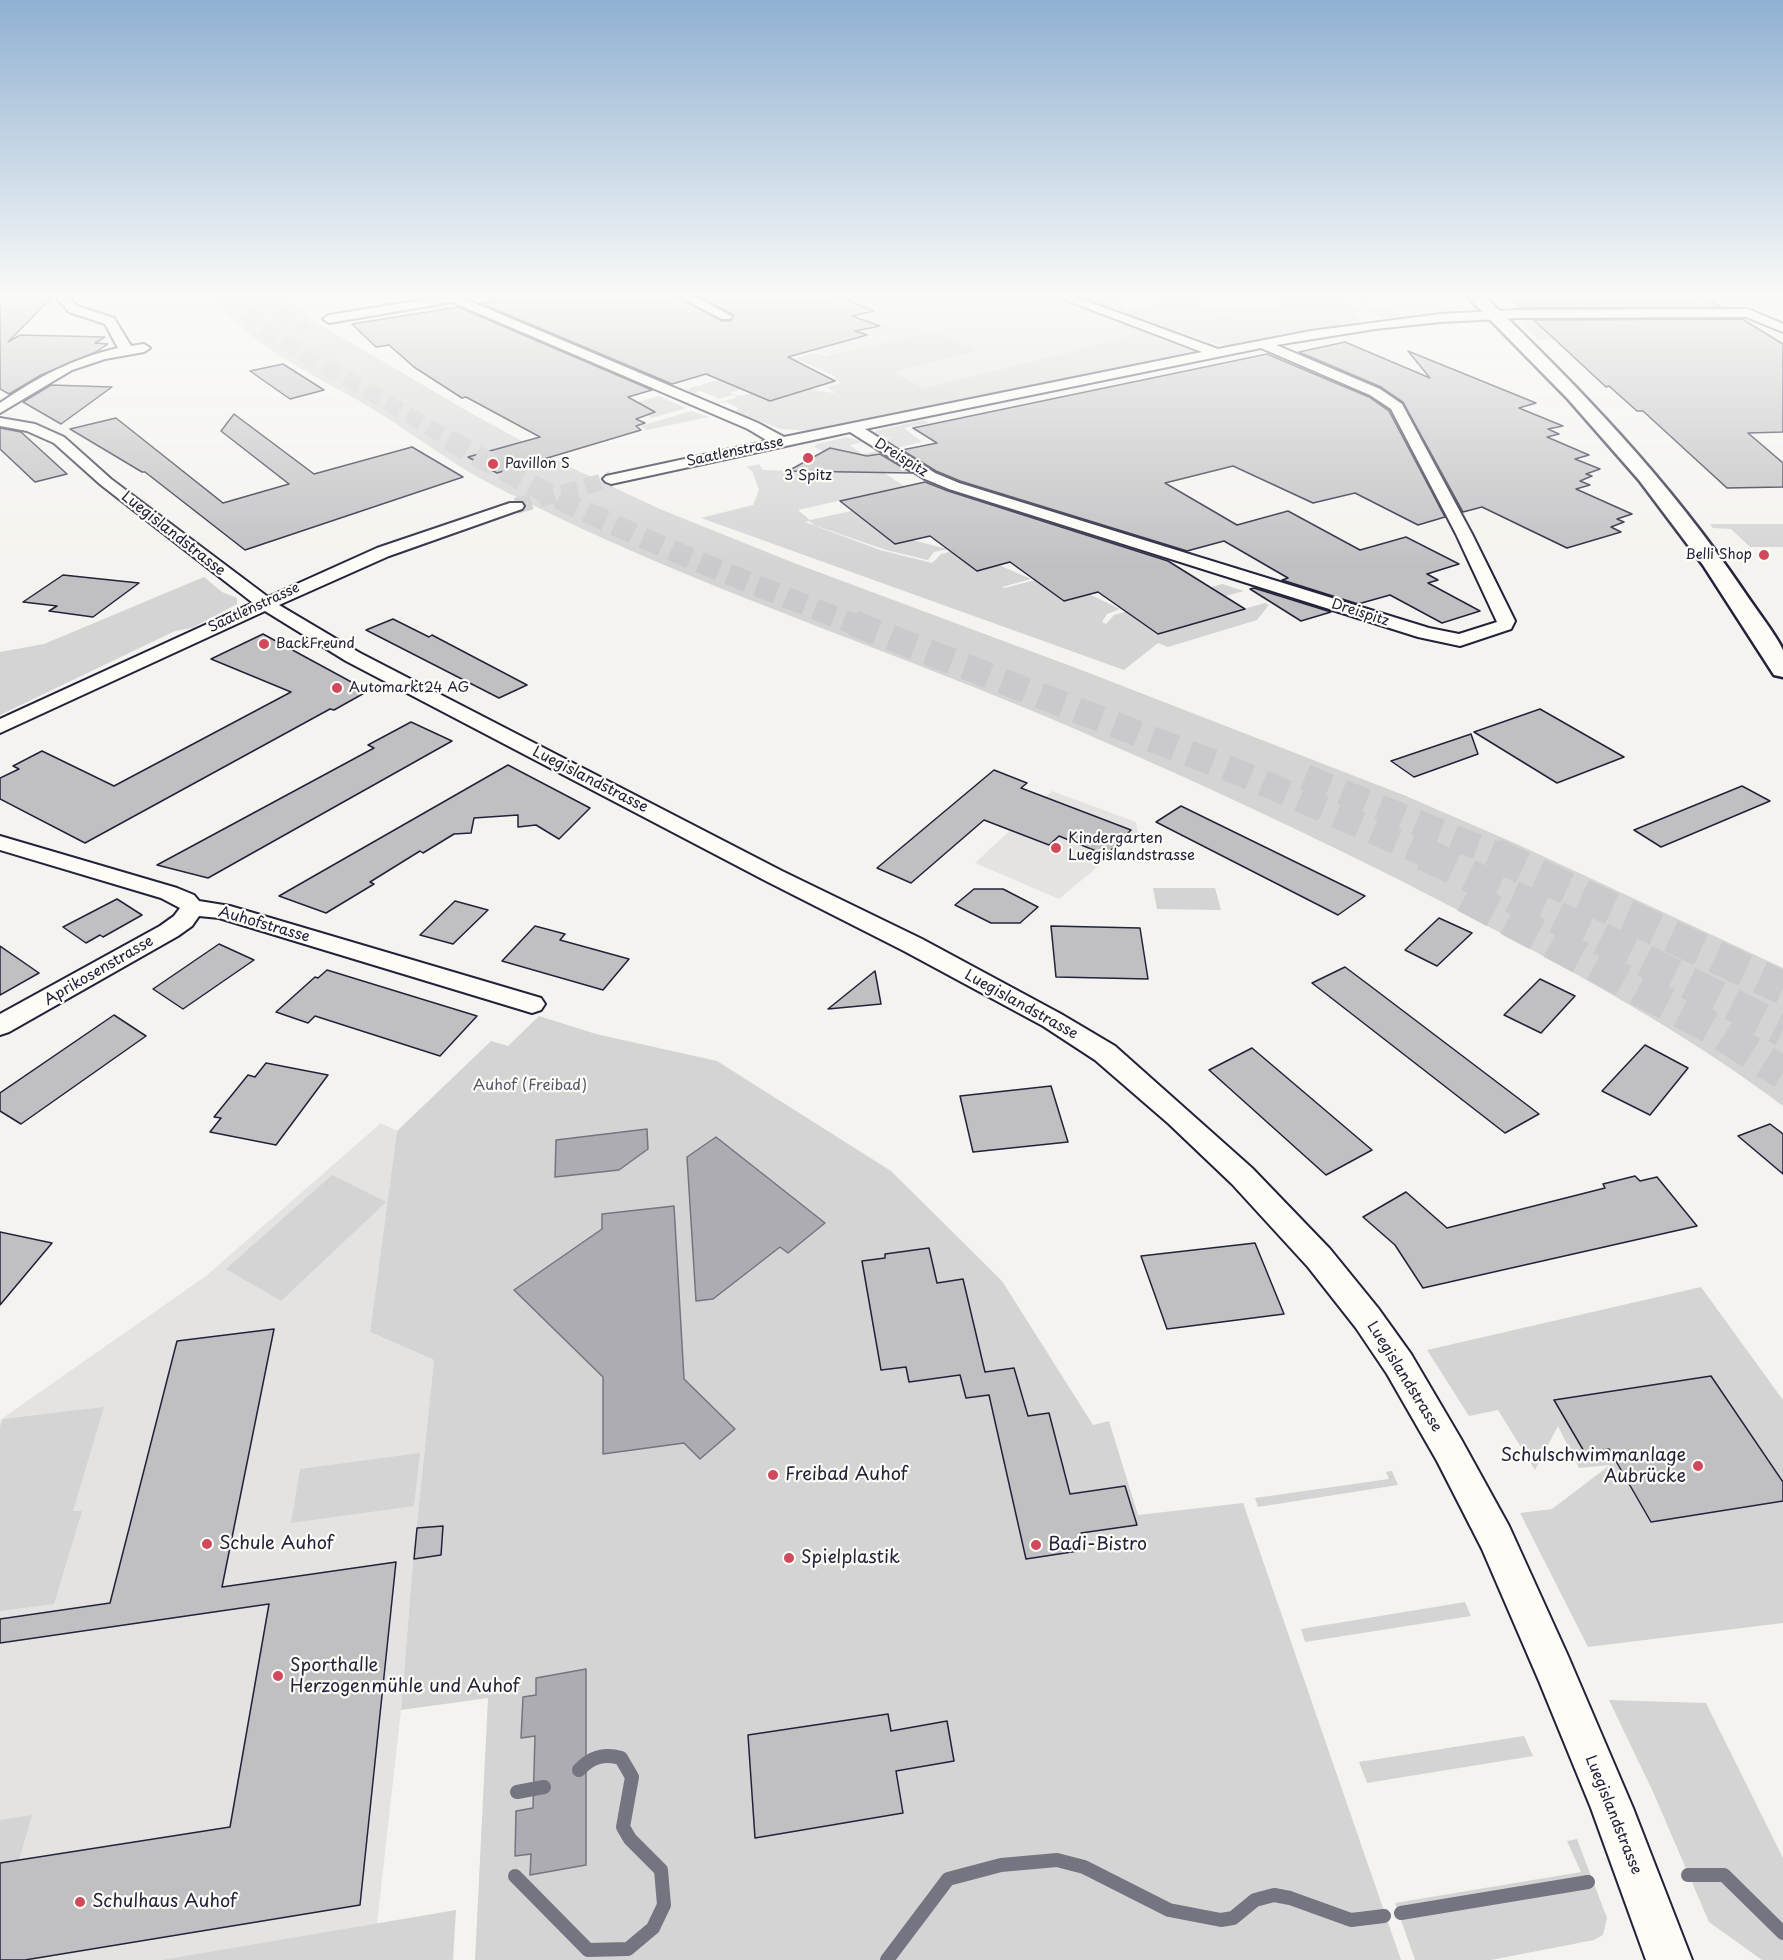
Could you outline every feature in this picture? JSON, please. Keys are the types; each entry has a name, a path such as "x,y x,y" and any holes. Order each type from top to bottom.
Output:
{"street":[{"path":"0,409 36,385"},
{"path":"658,385 753,426 781,442"},
{"name":"Saatlenstrasse","path":"611,479 1056,385"},
{"name":"Dreispitz","path":"852,427 930,476 954,486 1425,633 1460,640 1505,625 1506,621 1401,413 1387,398 1358,385"},
{"path":"1564,385 1608,430 1670,505 1723,576 1780,661"},
{"name":"Luegislandstrasse","path":"0,422 47,433 59,440 184,544 264,603 353,657 774,876 913,945 1052,1020 1105,1053 1179,1117 1242,1176 1319,1258 1367,1318 1399,1364 1449,1450 1496,1538 1549,1660 1612,1808 1669,1960"},
{"name":"Saatlenstrasse","path":"0,727 264,603 383,552 516,506"},
{"name":"Auhofstrasse","path":"0,843 169,893 186,900 192,908 221,911 532,1004"},
{"name":"Aprikosenstrasse","path":"0,1026 168,931 183,921 192,908"}],"shaded area":[{"path":"901,385 974,385 925,396"},
{"name":"Kindergarten Luegislandstrasse","path":"1052,791 1136,822 1138,833 1059,899 975,863"},
{"name":"Schule Auhof","path":"381,1123 397,1131 370,1332 434,1360 413,1561 401,1710 377,1924 161,1960 0,1960 0,1420 206,1276"},
{"path":"647,1129 648,1149 619,1170 555,1177 556,1140"},
{"path":"716,1137 825,1223 788,1253 780,1247 713,1299 696,1301 687,1157"},
{"path":"674,1206 684,1379 735,1429 700,1459 684,1443 603,1454 603,1377 514,1290 602,1229 602,1214"},
{"path":"586,1669 586,1865 530,1875 531,1854 515,1856 516,1811 533,1808 535,1736 521,1738 523,1697 536,1695 536,1678"}],"green space":[{"path":"331,385 424,385 568,466 660,509 794,563 1084,671 1406,796 1519,845 1783,968 1783,1106 1751,1082 1650,1017 1580,976 1403,882 1295,829 1075,729 684,573 555,516 465,470 371,408"},
{"path":"699,385 741,385 741,389 730,393 740,396 751,393 770,401 786,396 785,385 806,385 835,393 827,387 919,385 924,388 934,385 1033,385 815,431 781,429 732,411 738,410 737,407 726,402 714,404 737,397 734,395 711,401 718,398 700,391 695,393 703,397 701,398 686,393 690,391 687,389"},
{"path":"659,396 686,408 652,418 647,415 653,411 648,407 612,410"},
{"path":"692,411 709,417 647,430 639,426"},
{"path":"924,420 929,423 904,428 922,442 896,448 884,440 893,437 881,439 871,433 878,430"},
{"path":"846,437 864,442 850,445 862,454 877,451 880,455 872,458 869,455 857,455 837,450 824,452 814,447 817,444"},
{"path":"759,464 763,470 830,474 871,464 904,486 798,510 810,520 946,490 944,494 971,496 1020,512 912,540 948,549 934,552 928,560 886,550 814,525 809,521 805,522 880,550 932,563 941,554 1056,525 1064,527 977,571 999,565 1031,579 1002,587 1005,588 1133,554 1047,589 1064,601 1089,594 1120,609 1107,614 1102,622 1106,624 1114,615 1222,584 1244,591 1139,620 1158,633 1265,603 1269,605 1257,620 1168,647 1158,643 1124,670 701,518 753,505 759,490 752,471 746,467"},
{"path":"1710,524 1783,524 1783,547 1750,547 1731,529 1713,528"},
{"path":"204,577 222,592 237,598 237,604 192,628 175,631 0,715 0,652 44,644"},
{"path":"1153,888 1215,888 1221,910 1157,909"},
{"name":"Freibad Auhof","path":"539,1016 596,1034 717,1061 891,1171 1002,1281 1093,1425 1109,1421 1138,1515 1243,1503 1401,1960 475,1960 488,1698 401,1710 413,1561 434,1360 370,1332 397,1131 491,1041 508,1046"},
{"path":"332,1175 386,1202 281,1301 226,1269"},
{"path":"1701,1287 1783,1400 1783,1623 1588,1647 1520,1513 1552,1509 1610,1465 1579,1468 1558,1426 1535,1470 1498,1410 1469,1416 1427,1350"},
{"path":"104,1407 73,1511 82,1511 54,1604 0,1611 0,1427 3,1419"},
{"path":"420,1453 414,1506 291,1523 300,1469"},
{"path":"1392,1471 1398,1485 1258,1507 1255,1498 1389,1479 1386,1472"},
{"path":"1465,1602 1471,1616 1305,1642 1301,1629"},
{"path":"1609,1700 1706,1703 1783,1858 1783,1960 1762,1960 1709,1922 1653,1792"},
{"path":"1524,1736 1533,1756 1367,1783 1359,1762"},
{"path":"32,1815 19,1860 0,1863 0,1820"},
{"path":"1577,1839 1607,1918 1603,1935 1594,1940 1491,1960 1415,1960 1395,1903 1581,1872 1567,1841"},
{"path":"456,1910 453,1960 161,1960"}],"building":[{"path":"0,385 23,385 9,394 0,389"},
{"path":"50,385 112,387 61,424 23,402"},
{"path":"271,385 317,385 324,390 290,399"},
{"path":"443,385 641,385 652,390 628,397 655,412 636,419 645,423 636,426 641,430 497,473 468,457 540,437 466,397 462,398"},
{"path":"733,385 820,385 770,401"},
{"path":"1116,385 1342,385 1369,397 1389,411 1445,517 1418,525 1355,493 1313,503 1233,466 1165,483 1237,525 1288,511 1360,550 1406,537 1459,564 1427,574 1438,580 1428,583 1480,611 1442,623 1390,595 1358,604 1282,580 1288,578 1224,541 1187,551 960,481 936,471 902,450 937,443 913,428"},
{"path":"1377,385 1493,385 1536,403 1519,408 1563,426 1548,429 1559,434 1547,437 1589,455 1575,459 1600,469 1586,474 1592,476 1580,481 1590,485 1576,489 1632,514 1617,519 1624,522 1611,527 1621,532 1567,548 1482,507 1463,512 1403,402"},
{"path":"1604,385 1783,385 1783,432 1748,433 1783,463 1783,487 1727,488 1643,411 1637,411 1609,386"},
{"path":"234,414 314,474 412,447 463,477 245,550 145,472 70,429 116,418 223,503 289,484 221,431"},
{"path":"0,428 21,432 67,474 35,482 0,449"},
{"path":"830,448 867,456 880,454 912,473 788,471"},
{"path":"925,482 1168,561 1245,609 1158,634 1098,592 1064,601 1010,562 977,571 930,536 895,544 840,501"},
{"path":"63,575 139,583 93,617 49,611 57,606 23,602"},
{"path":"1254,588 1331,612 1301,621 1250,589"},
{"path":"393,619 429,637 432,635 527,685 499,698 366,630"},
{"path":"263,634 368,691 334,710 330,709 85,843 0,799 0,778 19,769 13,766 42,751 114,786 291,692 211,659"},
{"path":"1540,709 1624,757 1557,783 1474,732"},
{"path":"411,722 452,741 208,878 157,865 374,748 368,745"},
{"path":"1471,734 1478,754 1414,777 1391,761"},
{"path":"508,765 590,808 559,839 536,825 518,827 518,815 474,818 471,833 454,834 423,853 420,851 370,882 374,884 326,913 279,896"},
{"path":"994,770 1027,783 1021,788 1131,830 1106,855 1059,836 1049,845 984,820 911,883 877,868"},
{"path":"1742,786 1770,801 1661,847 1634,830"},
{"path":"1181,806 1365,896 1338,915 1156,822"},
{"path":"974,889 1003,889 1038,907 1020,923 991,923 955,905"},
{"path":"117,899 142,915 103,937 100,935 86,943 63,927"},
{"path":"455,901 488,910 453,944 420,935"},
{"path":"1439,918 1472,933 1437,966 1405,950"},
{"path":"535,926 565,934 560,940 629,959 603,990 502,961"},
{"path":"1051,926 1140,928 1148,979 1056,977"},
{"path":"219,944 254,960 183,1009 153,989"},
{"path":"0,946 39,973 0,995"},
{"path":"1345,967 1539,1114 1505,1133 1312,983"},
{"path":"327,970 477,1016 440,1056 315,1016 308,1023 276,1012 315,977 318,978"},
{"path":"875,971 881,1004 828,1009"},
{"path":"1540,979 1575,996 1541,1033 1504,1015"},
{"path":"114,1015 146,1036 21,1124 0,1111 0,1093"},
{"path":"1645,1045 1688,1068 1650,1115 1602,1091"},
{"path":"1252,1048 1372,1150 1326,1175 1209,1070"},
{"path":"266,1063 328,1075 276,1145 210,1132 221,1118 214,1117 248,1075 255,1077"},
{"path":"1051,1086 1068,1142 973,1152 960,1096"},
{"path":"1770,1124 1783,1134 1783,1174 1738,1136"},
{"path":"1635,1176 1640,1181 1657,1177 1697,1226 1423,1288 1395,1245 1363,1217 1406,1192 1447,1228 1605,1188 1603,1184"},
{"path":"0,1232 52,1243 0,1305"},
{"path":"1255,1243 1284,1314 1167,1329 1141,1256"},
{"path":"929,1248 937,1283 963,1279 985,1372 1014,1368 1028,1416 1049,1413 1070,1494 1125,1486 1137,1525 1081,1533 1085,1550 1026,1559 989,1395 966,1398 960,1375 909,1382 906,1367 881,1370 862,1261 885,1258 885,1254"},
{"path":"274,1329 222,1587 396,1562 360,1905 25,1960 0,1960 0,1863 230,1827 269,1604 0,1643 0,1619 110,1603 177,1341"},
{"path":"1711,1376 1783,1482 1783,1501 1651,1522 1609,1449 1585,1453 1554,1400"},
{"path":"443,1526 441,1555 414,1559 417,1528"},
{"path":"888,1714 891,1731 947,1721 954,1761 896,1771 903,1813 755,1838 748,1735"}],"waterway":[{"path":"515,1876 588,1950 628,1949 653,1928 664,1905 661,1870 630,1839 623,1827 632,1777 621,1758 609,1756 598,1757 579,1770"},
{"path":"517,1792 544,1787"},
{"path":"887,1960 948,1879 1001,1865 1057,1860 1084,1867 1169,1910 1221,1920 1233,1918 1255,1900 1274,1895 1290,1898 1351,1920 1384,1916"},
{"path":"1688,1875 1724,1875 1783,1933"},
{"path":"1401,1913 1588,1882"}],"tunnel":[{"path":"358,385 452,441"},
{"path":"449,440 598,517 701,563 856,625"},
{"path":"516,506 611,479"},
{"path":"853,623 1250,777 1428,855"},
{"path":"1305,777 1497,855"},
{"path":"1424,854 1783,1030"},
{"path":"1493,854 1783,988"},
{"path":"1465,896 1714,1029 1783,1073"}],"place":[{"name":"3 Spitz","path":"808,458"},
{"name":"Pavillon S","path":"493,464"},
{"name":"Belli Shop","path":"1764,555"},
{"name":"BackFreund","path":"264,644"},
{"name":"Automarkt24 AG","path":"337,688"},
{"name":"Kindergarten Luegislandstrasse","path":"1056,848"},
{"name":"Schulschwimmanlage Aubrücke","path":"1698,1466"},
{"name":"Freibad Auhof","path":"773,1475"},
{"name":"Schule Auhof","path":"207,1544"},
{"name":"Badi-Bistro","path":"1036,1545"},
{"name":"Spielplastik","path":"789,1558"},
{"name":"Sporthalle Herzogenmühle und Auhof","path":"278,1676"},
{"name":"Schulhaus Auhof","path":"80,1902"}],"park label":[{"name":"Auhof (Freibad)","path":"530,1086"}]}
